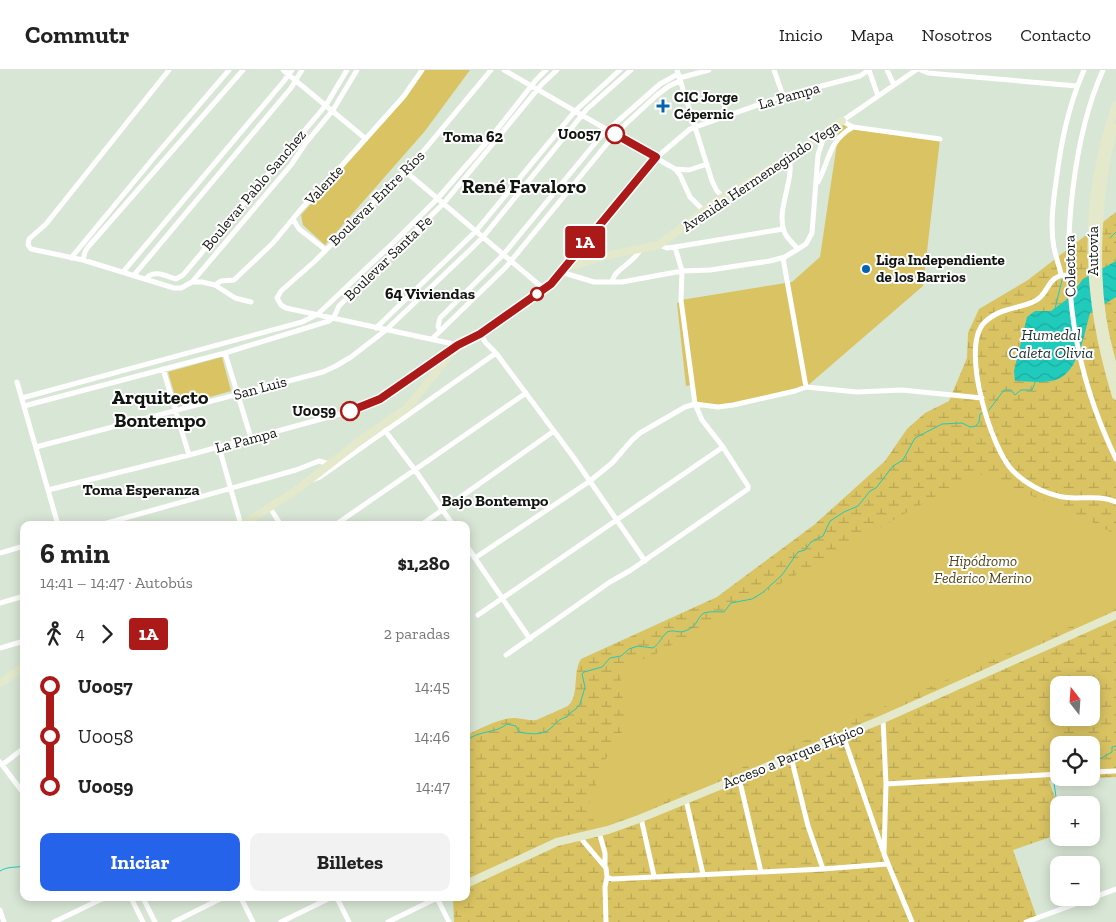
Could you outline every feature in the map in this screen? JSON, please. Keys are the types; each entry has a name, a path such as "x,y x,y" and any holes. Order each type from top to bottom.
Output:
{"street":[{"path":"169,70 46,224 29,239 28,245 31,248 83,260 174,288 181,288 192,282 215,285 235,298 251,302"},
{"path":"71,258 229,70"},
{"path":"83,260 88,246 243,70"},
{"path":"283,70 290,72 296,80 366,138"},
{"path":"134,275 223,170 302,70"},
{"name":"Boulevar Pablo Sanchez","path":"146,279 153,273 176,279 183,275 326,105 346,70"},
{"name":"Boulevar Pablo Sanchez","path":"192,282 291,165 333,110 358,70"},
{"name":"Valente","path":"215,285 221,281 234,280 273,243 404,96 422,70"},
{"name":"Boulevar Entre Ríos","path":"318,314 286,308 276,298 281,291 326,250 405,172 491,70"},
{"path":"504,70 675,169 680,175 690,197 704,211"},
{"name":"Boulevar Santa Fe","path":"22,398 302,322 318,314 438,198 546,70"},
{"name":"Boulevar Santa Fe","path":"24,406 226,353 321,324 334,317 339,306 444,203 538,90 557,70"},
{"path":"376,328 476,231 575,111 620,70"},
{"name":"San Luis","path":"36,447 323,372 336,366 386,330 483,237 587,109 631,70"},
{"path":"440,330 438,326 440,318 503,255 607,130 660,84 679,76 709,70"},
{"path":"774,70 783,96"},
{"path":"869,70 878,96"},
{"name":"La Pampa","path":"48,490 189,455 367,406 458,345 480,334 544,289 568,265 656,157 694,126 783,96 860,76 869,70"},
{"path":"887,70 894,85"},
{"name":"Avenida Hermenegindo Vega","path":"568,265 576,265 604,256 659,245 723,197 789,157 916,70"},
{"path":"921,70 928,73 1077,86"},
{"path":"1061,274 1054,247 1052,207 1068,112 1084,70"},
{"name":"Colectora","path":"1103,70 1087,110 1078,150 1069,226 1068,274 1073,326 1079,353 1097,414 1116,459"},
{"path":"123,272 290,72"},
{"path":"679,76 712,181 717,191 723,197"},
{"path":"432,339 511,261 615,134 679,76"},
{"name":"Autovía","path":"1116,105 1100,158 1095,194 1091,251 1098,324 1102,347 1116,396"},
{"name":"Autovía","path":"1116,119 1108,152 1102,198 1098,277 1104,328 1116,376"},
{"path":"842,121 853,127 940,139"},
{"path":"816,184 834,144 846,131 853,127"},
{"path":"561,272 594,282 622,282 682,270 710,270 783,258 806,244 812,233 818,155 825,133"},
{"path":"789,157 791,170 783,213 783,229 798,249"},
{"path":"675,169 689,170 707,164"},
{"path":"405,172 544,289"},
{"path":"293,219 300,229 326,250"},
{"path":"659,245 667,248 675,247 783,229"},
{"path":"506,655 748,489 748,486 723,447 702,420 695,404 681,300 682,270 675,247"},
{"path":"612,282 616,272 630,263 640,250"},
{"path":"783,258 806,387"},
{"path":"1068,274 1061,274 1049,283 1037,300 1007,309 982,326 978,334 976,347 976,364 982,398 990,429 998,449 1012,470 1020,478 1060,498 1102,498 1116,502"},
{"path":"306,482 320,477 384,428 410,405 458,345 318,314"},
{"path":"480,334 554,431 645,561"},
{"path":"226,353 251,438"},
{"path":"248,521 270,508 329,464 496,353"},
{"path":"163,369 189,455"},
{"path":"17,382 57,521"},
{"path":"475,558 590,481 612,463 640,433 685,407 695,404 718,407 795,392 806,387 857,392 909,390 982,398"},
{"path":"341,521 526,393"},
{"path":"384,428 416,470 450,521"},
{"path":"427,521 554,431"},
{"path":"219,447 240,521"},
{"path":"478,615 723,447"},
{"path":"115,521 296,470 319,461 329,464"},
{"path":"270,508 278,521"},
{"path":"0,552 20,547"},
{"path":"470,551 530,639"},
{"path":"0,602 20,597"},
{"name":"Acceso a Parque Hípico","path":"470,882 544,847 641,818 883,719 1116,615"},
{"path":"0,648 20,642"},
{"path":"0,683 20,670"},
{"path":"883,719 886,784 884,854"},
{"path":"843,735 887,864 912,922"},
{"path":"20,751 1,763 20,789"},
{"path":"791,757 809,831 823,869"},
{"path":"1100,772 1116,771"},
{"path":"886,784 1050,775"},
{"path":"739,778 761,872"},
{"path":"686,800 703,874"},
{"path":"641,818 654,876"},
{"path":"599,832 605,853 607,877 605,887 606,922"},
{"path":"581,836 583,841 606,866"},
{"path":"607,877 761,872 887,864"},
{"path":"1026,922 1116,890"},
{"path":"54,922 98,901"},
{"path":"132,901 143,922"},
{"path":"144,901 155,922"},
{"path":"174,922 216,901"},
{"path":"242,901 253,922"},
{"path":"281,922 324,901"},
{"path":"338,901 349,922"},
{"path":"388,922 431,901"},
{"path":"438,901 449,922"},
{"path":"0,910 2,919"}],"green space":[{"path":"424,70 470,70 425,131 325,245 303,225 301,215 404,99"},
{"name":"Liga Independiente de los Barrios","path":"840,123 940,139 923,286 806,387 718,407 695,404 692,385 686,386 677,303 681,302 681,300 792,282 820,257"},
{"path":"1116,212 1116,777 1100,778 1100,736 1050,736 1049,781 1055,796 1050,796 1050,837 1013,850 1037,918 1026,922 454,922 453,901 470,901 470,734 501,720 513,718 536,720 568,706 574,696 578,665 581,659 717,597 814,525 885,461 907,429 925,413 949,401 967,358 968,333 979,309 1028,280"},
{"path":"222,357 231,391 178,406 168,372"},
{"name":"Hipódromo Federico Merino","path":"977,473 1083,517 1116,535 1116,607 599,829 587,809 605,760 625,727 620,667 652,656"}],"water":[{"name":"Humedal Caleta Olivia","path":"1116,261 1116,297 1090,313 1078,354 1068,372 1060,378 1051,381 1015,381 1014,371 1027,317 1035,311 1051,311 1070,297 1083,279"}],"waterway":[{"path":"1110,238 1116,232"},
{"path":"1055,309 1062,280"},
{"path":"989,410 1004,390 1011,390 1015,395 1021,390 1032,390 1036,380"},
{"path":"470,739 507,724 516,726 519,732 523,733 536,734 548,731 560,720 567,717 580,704 585,687 582,674 584,672 602,667 610,658 621,656 629,649 638,646 653,648 666,633 670,631 683,632 690,629 704,613 724,612 731,603 752,599 762,593 782,575 798,552 805,550 811,542 823,536 830,521 858,506 870,491 876,488 893,466 903,460 915,438 942,424 962,423 970,427 976,426 982,413"},
{"path":"1100,759 1112,752 1112,747 1116,746"},
{"path":"1054,786 1056,796"},
{"path":"0,871 20,867"}],"bus line":[{"name":"1A","path":"350,411 367,406 380,399 450,350 480,334 551,284 656,157 615,134"}],"place":[{"name":"CIC Jorge Cépernic","path":"663,106"},
{"name":"U0057","path":"615,134"},
{"name":"Liga Independiente de los Barrios","path":"866,269"},
{"name":"U0059","path":"350,411"}],"district":[{"name":"Toma 62","path":"473,136"},
{"name":"René Favaloro","path":"524,186"},
{"name":"64 Viviendas","path":"430,293"},
{"name":"Arquitecto Bontempo","path":"160,408"},
{"name":"Toma Esperanza","path":"141,489"},
{"name":"Bajo Bontempo","path":"495,500"}]}
